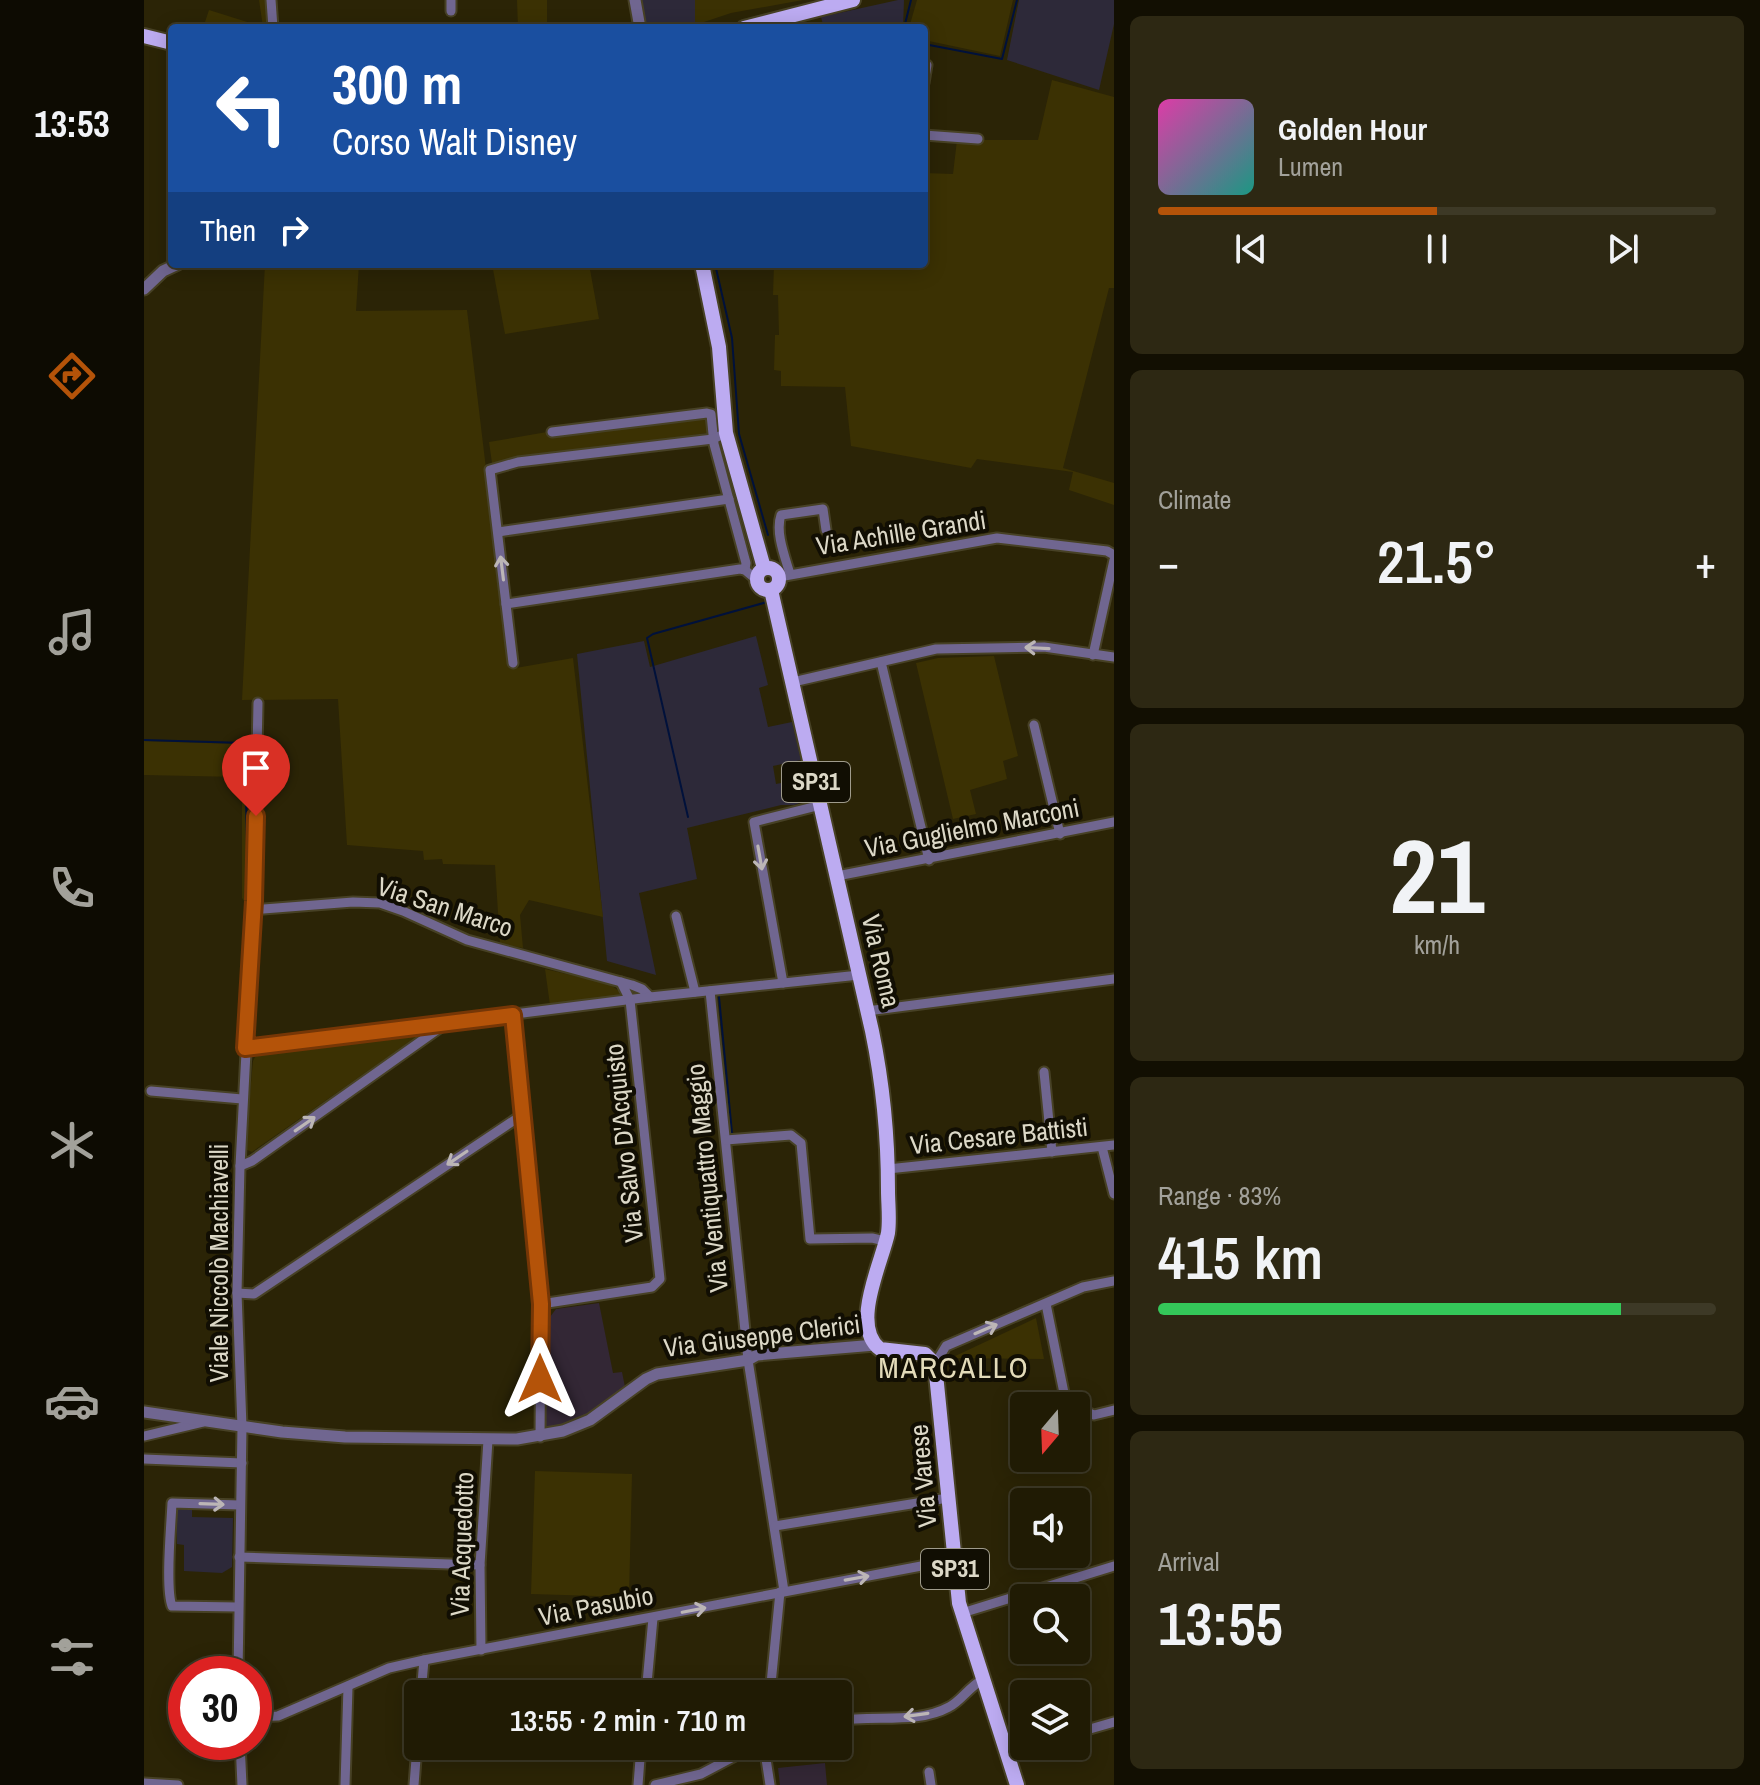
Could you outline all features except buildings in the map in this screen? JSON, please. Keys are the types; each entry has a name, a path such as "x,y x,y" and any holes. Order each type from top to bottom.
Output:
{"main road":[{"path":"760,24 853,0"},
{"path":"144,36 168,42"},
{"path":"703,268 719,347 724,404 720,436 761,574 760,587 771,590 785,575 772,568 761,574"},
{"name":"Via Roma","path":"771,590 867,1011 884,1100 888,1227 867,1323 875,1345"},
{"name":"Via Giuseppe Clerici","path":"875,1345 887,1351 929,1356 935,1364"},
{"name":"Via Varese","path":"935,1364 953,1560 962,1613 1017,1785"}],"street":[{"path":"271,0 273,24"},
{"path":"451,0 451,11"},
{"path":"635,0 639,24"},
{"path":"928,135 978,139"},
{"path":"144,289 169,268"},
{"path":"552,432 711,414 720,436 729,499 746,563 745,570"},
{"path":"513,663 490,470 518,462 720,436"},
{"path":"498,532 729,499"},
{"name":"Via Achille Grandi","path":"826,530 823,509 781,515 785,575 997,538 1107,551 1114,557 1093,655"},
{"path":"506,604 745,570 761,574"},
{"path":"793,682 936,649 1028,647 1114,657"},
{"path":"881,662 929,860"},
{"name":"Viale Niccolò Machiavelli","path":"238,1656 242,1427 237,1293 258,703"},
{"path":"1034,725 1060,834"},
{"path":"783,983 754,822 821,805"},
{"name":"Via Guglielmo Marconi","path":"837,876 1114,822"},
{"name":"Via San Marco","path":"252,910 353,902 380,903 467,940 621,982 642,989 650,997"},
{"path":"676,916 695,992"},
{"path":"245,1048 650,997 859,975"},
{"path":"867,1011 1114,979"},
{"path":"621,982 630,1000"},
{"name":"Via Ventiquattro Maggio","path":"710,991 748,1360 775,1526 782,1592 772,1680"},
{"name":"Via Salvo D'Acquisto","path":"541,1304 652,1287 660,1277 630,1000"},
{"path":"513,1015 541,1304 540,1437"},
{"path":"240,1166 252,1161 444,1025"},
{"path":"1044,1072 1052,1152"},
{"path":"151,1091 242,1099"},
{"path":"237,1293 254,1294 522,1115"},
{"path":"726,1140 791,1135 801,1143 810,1239 872,1238 885,1241"},
{"name":"Via Cesare Battisti","path":"888,1169 1114,1145"},
{"path":"1102,1147 1114,1194"},
{"path":"935,1364 946,1346 1083,1287 1114,1281"},
{"path":"1046,1304 1064,1392"},
{"name":"Via Giuseppe Clerici","path":"144,1412 242,1427 345,1437 488,1440 540,1437 590,1420 657,1374 748,1360 757,1355 875,1345"},
{"path":"1090,1413 1114,1410"},
{"path":"144,1436 205,1422"},
{"name":"Via Acquedotto","path":"481,1650 480,1565 488,1440"},
{"path":"144,1459 242,1463"},
{"path":"775,1526 948,1498"},
{"path":"238,1607 172,1606 171,1547 172,1503 240,1505"},
{"path":"239,1557 480,1565"},
{"name":"Via Pasubio","path":"272,1716 389,1668 953,1560"},
{"path":"962,1613 1114,1566"},
{"path":"647,1680 653,1618"},
{"path":"422,1680 424,1660"},
{"path":"852,1718 909,1717 951,1707 965,1691 982,1680"},
{"path":"345,1785 348,1687"},
{"path":"1090,1729 1114,1722"},
{"path":"241,1760 242,1785"},
{"path":"414,1785 416,1760"},
{"path":"638,1785 640,1760"},
{"path":"655,1785 701,1774 728,1760"},
{"path":"766,1760 770,1785"},
{"path":"929,1772 931,1785"},
{"path":"144,1783 178,1785"}],"shaded area":[{"path":"259,0 268,0 271,24 263,24"},
{"path":"517,0 547,0 547,24 518,24"},
{"path":"640,0 695,0 695,24 648,24 642,19"},
{"path":"695,0 803,0 731,13 695,24"},
{"path":"904,0 903,24 823,24 821,17"},
{"path":"917,0 1013,0 1000,56 928,41 928,24 910,24"},
{"path":"1019,0 1114,0 1114,24 1099,90 1007,60"},
{"path":"209,10 253,24 204,24"},
{"path":"1052,80 1114,97 1114,288 1109,288 1063,468 1114,483 1114,505 1069,490 1073,472 977,459 971,468 851,446 845,387 781,386 781,371 774,370 775,335 779,335 778,295 773,295 774,268 928,268 928,173 953,174 957,140 1038,140"},
{"path":"265,268 359,268 356,311 467,310 510,669 573,658 603,917 529,900 520,915 523,948 500,944 495,865 443,864 442,859 424,860 423,851 347,845 338,699 242,700"},
{"path":"493,268 590,268 599,319 505,334"},
{"path":"706,417 707,433 492,463 489,442 547,432 548,437"},
{"path":"756,636 768,685 759,688 768,727 792,722 801,760 773,766 776,784 806,778 811,799 687,828 697,879 639,893 656,975 607,961 577,654 644,641 650,667"},
{"path":"994,656 1018,756 1003,761 1007,779 970,790 976,814 953,819 916,663 938,658"},
{"path":"144,741 239,744 239,777 144,775"},
{"path":"242,744 246,755 247,894 244,901 242,898"},
{"path":"545,969 610,984 620,992 618,996 550,1005"},
{"path":"424,1032 252,1152 245,1149 253,1061 257,1053"},
{"path":"599,1303 613,1373 622,1372 625,1387 598,1411 553,1428 547,1427 544,1425 547,1321 556,1309"},
{"path":"1036,1318 1044,1359 951,1358"},
{"path":"535,1471 632,1474 629,1597 531,1594"},
{"path":"177,1507 192,1508 192,1517 233,1518 232,1567 222,1573 184,1571 184,1545 177,1544 177,1528 174,1527"},
{"path":"825,1763 827,1785 780,1785 778,1768"}],"waterway":[{"path":"905,24 911,0"},
{"path":"928,45 1002,59 1017,0"},
{"path":"716,268 732,338 739,434 768,535"},
{"path":"688,817 647,638 767,602"},
{"path":"144,740 245,743 248,900"},
{"path":"719,997 732,1133"}],"district":[{"name":"MARCALLO","path":"954,1368"}],"route":[{"path":"256,816 245,1048 513,1015 541,1304 540,1379"}]}
